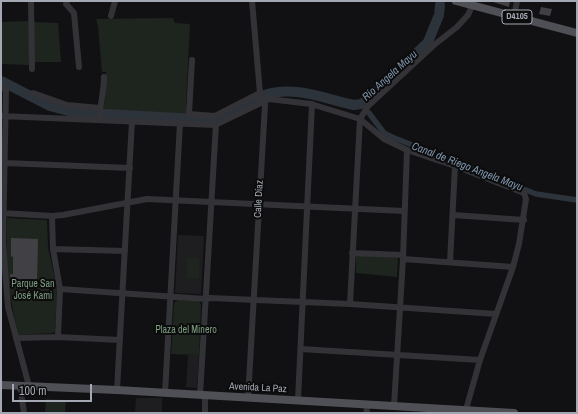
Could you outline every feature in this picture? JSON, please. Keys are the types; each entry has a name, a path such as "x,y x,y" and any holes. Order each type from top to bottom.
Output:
{"main road":[{"name":"D4105","path":"456,1 577,33"},
{"name":"Avenida La Paz","path":"1,385 298,400 466,412 514,413"}],"street":[{"path":"31,1 32,69"},
{"path":"67,1 66,4 74,13 79,67"},
{"path":"111,16 115,1"},
{"name":"Calle Díaz","path":"248,398 265,105 260,93 252,1"},
{"path":"514,16 517,1"},
{"path":"350,304 360,119 368,106 468,15 472,6"},
{"path":"192,60 189,114 215,116 260,93"},
{"path":"99,120 104,90 104,77"},
{"path":"1,87 6,90 3,116 5,163 2,213 8,307 29,386"},
{"path":"33,93 67,105 100,108"},
{"path":"3,116 216,124 269,99 312,104 360,119 384,139 407,150 455,166 524,193 526,199 524,220 513,267 480,360 466,412"},
{"path":"298,400 312,104"},
{"path":"117,390 132,121"},
{"path":"164,393 180,123"},
{"path":"205,413 203,395 206,299 216,124"},
{"path":"394,406 403,257 407,150"},
{"path":"5,163 130,168"},
{"path":"450,262 455,166"},
{"path":"2,213 52,216 64,215 147,199 259,203 404,211"},
{"path":"453,215 524,220"},
{"path":"52,216 53,249 60,289 58,337"},
{"path":"53,249 125,251"},
{"path":"352,253 513,267"},
{"path":"60,289 206,299 350,304 496,314"},
{"path":"16,338 58,337 120,340"},
{"path":"301,349 480,360"},
{"path":"20,386 24,413"},
{"path":"366,404 367,413"}],"shaded area":[{"path":"178,235 204,236 201,294 175,293"},
{"path":"188,355 199,355 197,388 186,387"},
{"path":"136,398 162,398 162,413 135,413"}],"green space":[{"path":"173,18 175,23 190,24 186,104 188,115 193,117 193,122 101,118 105,100 106,72 102,72 96,19"},
{"path":"29,21 29,65 2,64 1,22"},
{"path":"34,22 58,23 61,62 34,62"},
{"name":"Parque San José Kami","path":"7,218 47,220 48,247 57,289 55,332 53,333 18,335 8,277"},
{"path":"356,255 398,258 397,277 356,273"},
{"path":"187,258 199,259 199,278 186,278"},
{"name":"Plaza del Minero","path":"178,300 199,301 201,305 199,355 171,354 174,303"},
{"path":"46,399 66,400 65,413 45,412"}],"building":[{"path":"510,1 509,7 493,2"},
{"path":"541,7 552,9 550,16 539,14"},
{"path":"11,238 38,239 37,281 24,280 24,288 11,287 10,274 13,274 13,257 11,256"}],"waterway":[{"name":"Río Angela Mayu","path":"265,95 276,92 298,92 354,105 361,104 428,42 439,15 440,5"},
{"name":"Río Angela Mayu","path":"1,81 50,106 72,112 94,113"},
{"name":"Río Angela Mayu","path":"104,114 215,120 257,99"},
{"name":"Canal de Riego Angela Mayu","path":"369,113 384,133 392,137 536,194 577,200"}]}
